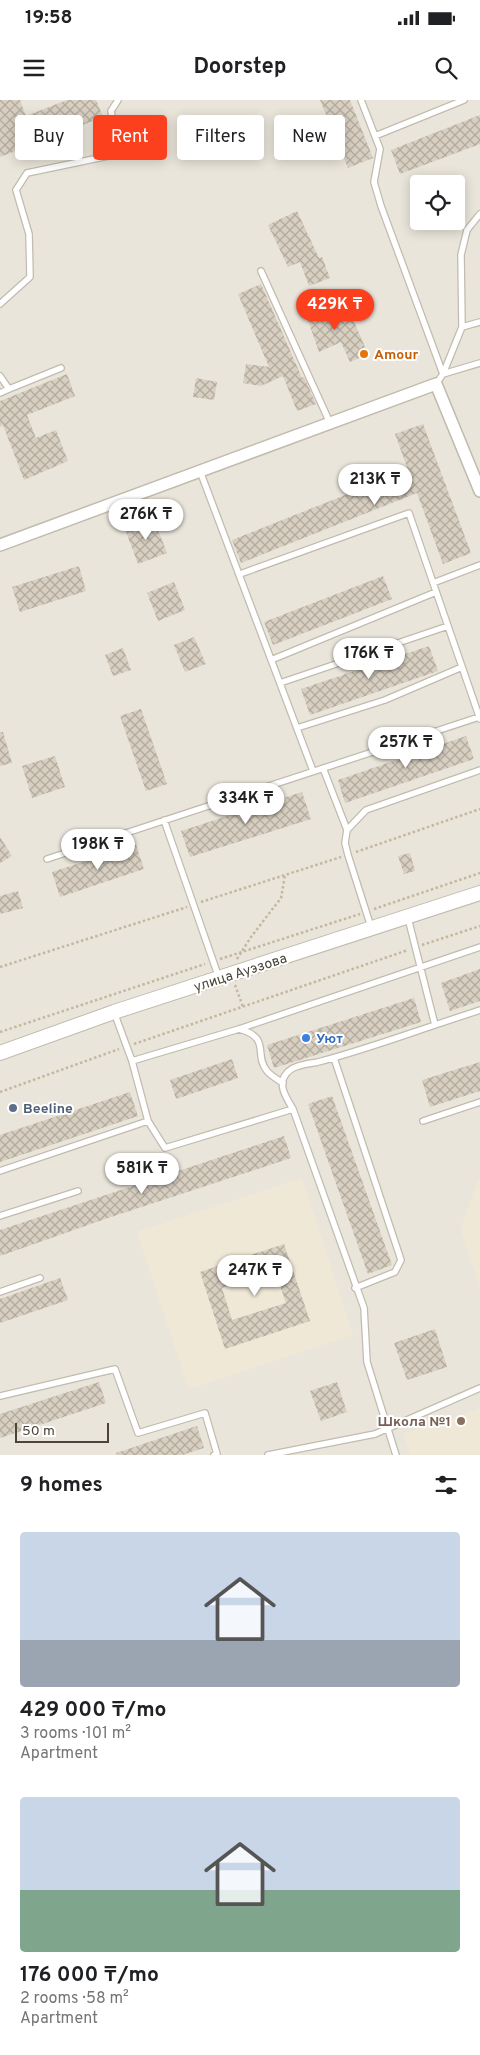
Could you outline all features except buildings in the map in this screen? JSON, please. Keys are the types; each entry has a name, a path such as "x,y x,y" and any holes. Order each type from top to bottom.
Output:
{"street":[{"path":"0,545 436,384 480,491"},
{"name":"улица Ауэзова","path":"0,1053 114,1012 408,918 480,893"}],"lane":[{"path":"0,304 30,277 28,234 16,190 27,173 113,155 119,149 111,111 118,100"},
{"path":"361,100 380,149 374,182 381,206 444,374"},
{"path":"375,136 464,100"},
{"path":"436,384 444,374 462,327 461,255 467,230 480,214"},
{"path":"261,271 330,423"},
{"path":"462,327 480,322"},
{"path":"444,374 480,363"},
{"path":"0,393 62,368"},
{"path":"0,376 9,389"},
{"path":"200,471 313,771"},
{"path":"47,859 480,718 409,513 240,574"},
{"path":"433,583 480,565"},
{"path":"271,660 436,592"},
{"path":"280,683 448,626"},
{"path":"297,728 385,700 462,667"},
{"path":"323,768 347,830 346,843 348,855 372,929"},
{"path":"347,830 366,810 480,770"},
{"path":"164,820 213,962 225,976"},
{"path":"408,918 435,1025"},
{"path":"132,1061 239,1029 480,947"},
{"path":"396,1455 367,1362 364,1308 293,1109 284,1092 283,1083 285,1074 292,1069 334,1058 480,1010"},
{"path":"114,1012 132,1061 148,1121 165,1148 293,1109"},
{"path":"239,1029 251,1032 258,1040 266,1070 283,1083"},
{"path":"334,1058 401,1260 395,1272 356,1288"},
{"path":"422,1121 480,1102"},
{"path":"0,1171 148,1121"},
{"path":"0,1216 78,1191"},
{"path":"0,1292 40,1278"},
{"path":"0,1396 115,1369 138,1433 205,1412 217,1454 214,1455"},
{"path":"268,1455 374,1434 480,1388"}],"path":[{"path":"0,967 348,855 480,809"},
{"path":"0,1032 480,874"},
{"path":"243,1006 225,976 240,952 281,898 285,875"},
{"path":"0,1092 127,1046 480,926"}],"shaded area":[{"path":"0,100 480,100 480,1455 0,1455"},
{"path":"480,1174 480,1290 461,1229"},
{"path":"302,1178 353,1335 189,1389 137,1232"},
{"name":"Школа №1","path":"480,1408 480,1455 410,1455 403,1434"}],"place":[{"name":"Amour","path":"364,354"},
{"name":"Уют","path":"306,1038"},
{"name":"Beeline","path":"13,1108"},
{"name":"Школа №1","path":"461,1421"}]}
